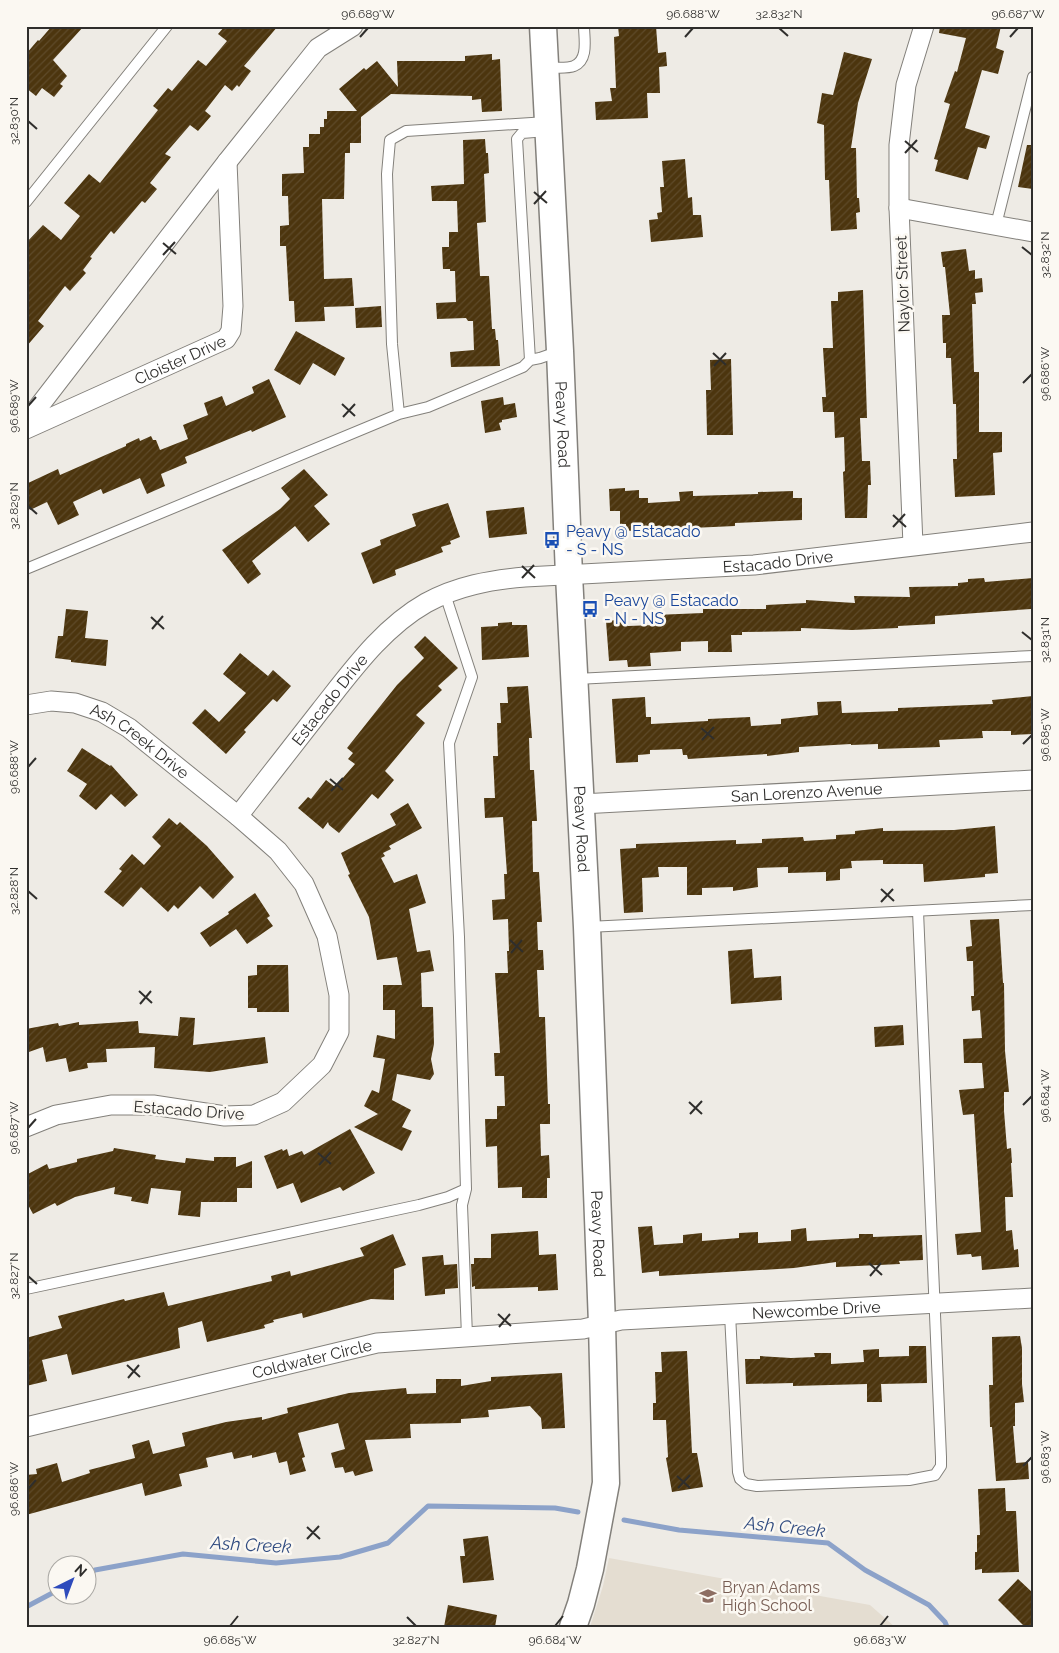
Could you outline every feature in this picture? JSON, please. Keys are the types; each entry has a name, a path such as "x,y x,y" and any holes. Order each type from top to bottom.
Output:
{"street":[{"path":"26,423 318,48 353,26"},
{"name":"Peavy Road","path":"543,26 587,927 606,1483 582,1604 573,1627"},
{"name":"Naylor Street","path":"913,545 899,208 899,145 906,84 924,26"},
{"name":"Cloister Drive","path":"26,429 226,339 231,331 233,306 228,162"},
{"path":"899,208 1033,232"},
{"name":"Estacado Drive","path":"26,1127 56,1115 111,1105 152,1105 225,1116 254,1114 283,1102 322,1065 339,1032 339,995 327,936 304,884 278,851 238,816 355,667 389,630 414,611 445,594 469,585 496,579 754,565 1033,532"},
{"name":"Ash Creek Drive","path":"26,705 50,701 75,703 102,712 129,728 238,816"},
{"name":"San Lorenzo Avenue","path":"580,804 1033,780"},
{"name":"Newcombe Drive","path":"602,1324 621,1320 1033,1298"},
{"name":"Coldwater Circle","path":"26,1427 377,1342 583,1329 602,1324"}],"lane":[{"path":"26,202 167,26"},
{"path":"546,68 575,66 582,60 585,50 584,26"},
{"path":"996,225 1033,77"},
{"path":"530,360 517,139 522,132 548,126"},
{"path":"399,414 392,334 387,174 390,140 406,131 548,126"},
{"path":"26,569 399,414 428,408 523,367 530,360 560,351"},
{"path":"445,594 472,677 449,743 459,937 466,1189 462,1205 467,1336"},
{"path":"576,678 1033,656"},
{"path":"587,927 1033,905"},
{"path":"730,1314 738,1472 740,1479 746,1484 757,1486 840,1484 909,1480 935,1475 941,1466 918,911"},
{"path":"26,1289 419,1205 448,1197 466,1189"}],"shaded area":[{"name":"Bryan Adams High School","path":"609,1558 870,1605 895,1627 590,1627 603,1586"}],"building":[{"path":"52,26 84,26 53,60 67,76 60,84 63,86 54,97 42,88 36,96 26,88 26,54"},
{"path":"225,26 278,26 244,66 251,71 239,87 237,85 232,91 225,85 205,111 211,116 198,131 190,125 165,154 171,157 150,183 157,189 145,203 142,201 114,234 111,231 90,257 92,258 83,270 86,273 70,291 65,286 38,321 44,326 26,347 26,243 43,225 61,240 80,216 64,203 89,174 100,183 158,110 153,106 168,88 172,91 198,60 206,66 227,41 218,34"},
{"path":"618,26 656,26 658,53 666,52 667,66 659,67 660,93 647,93 648,118 596,120 595,102 612,101 610,88 616,88 614,37 619,36"},
{"path":"940,26 1001,26 996,48 1004,51 998,74 982,70 965,128 990,136 986,149 978,147 968,180 935,171 938,160 934,159 950,104 944,102 955,71 957,72 966,38 939,33"},
{"path":"844,52 872,59 858,103 851,148 856,148 857,198 859,198 860,212 856,213 857,229 831,231 829,180 825,180 824,125 817,123 822,93 833,95"},
{"path":"492,54 492,60 500,59 502,111 482,112 481,99 472,100 472,96 391,94 361,117 361,143 350,143 350,153 345,153 344,199 322,199 324,279 352,278 354,306 324,307 325,321 295,322 294,301 289,301 286,246 280,246 280,226 289,225 288,196 282,196 282,174 304,173 303,147 309,147 309,134 320,134 320,127 324,127 324,119 327,119 327,111 357,111 339,89 364,68 366,70 377,61 398,87 397,61 465,61 465,56"},
{"path":"485,139 489,173 484,174 486,222 477,223 480,276 489,276 492,329 495,329 496,340 498,340 500,366 451,367 450,352 474,350 473,321 468,321 466,318 437,319 436,303 456,302 455,271 443,269 442,247 449,247 449,232 458,232 457,201 432,201 431,186 464,184 463,140"},
{"path":"1027,145 1033,145 1033,189 1018,187"},
{"path":"685,159 688,198 692,197 693,215 701,215 703,237 651,242 649,220 658,219 657,213 662,212 660,187 664,187 662,161"},
{"path":"966,249 969,271 975,270 975,279 982,278 983,292 975,293 976,304 972,304 974,372 979,372 979,432 1002,432 1002,452 993,453 995,495 955,497 953,459 957,459 956,404 953,404 951,358 946,358 946,343 943,343 942,315 950,315 945,267 943,267 941,252"},
{"path":"863,290 867,418 860,418 862,461 870,461 871,485 868,485 867,518 845,518 844,437 835,438 834,412 823,412 822,397 826,397 823,348 833,348 831,301 838,301 838,292"},
{"path":"381,306 382,327 356,328 355,308"},
{"path":"296,331 345,358 335,376 313,363 300,385 274,370"},
{"path":"731,359 733,435 707,435 706,390 711,390 710,360"},
{"path":"269,379 286,417 185,457 187,463 161,474 165,486 147,494 140,478 103,494 101,489 73,502 79,515 58,525 47,502 30,510 26,503 26,484 58,469 60,475 126,446 126,444 139,438 140,441 151,436 153,440 156,440 160,450 188,439 183,425 208,415 204,403 222,396 226,406 254,393 252,387"},
{"path":"503,397 504,405 515,403 517,417 502,420 499,423 501,430 485,433 481,401"},
{"path":"304,469 328,495 314,506 330,524 308,542 295,526 252,561 261,574 248,584 222,550 280,509 290,499 281,488"},
{"path":"625,488 625,491 639,490 639,498 648,498 648,503 680,501 679,492 693,491 693,496 793,491 793,498 802,498 802,520 735,523 735,526 626,531 626,524 620,524 620,511 610,511 609,489"},
{"path":"448,503 460,537 450,541 451,544 441,547 443,552 395,570 396,575 373,584 361,553 381,545 380,540 416,526 412,514"},
{"path":"524,507 527,534 489,538 486,511"},
{"path":"984,578 985,582 1033,578 1031,609 935,616 935,624 898,626 898,628 852,630 801,628 801,631 742,632 742,635 731,635 732,652 708,652 708,641 681,642 681,651 650,653 651,666 628,667 627,660 609,661 606,621 627,619 628,626 655,625 655,615 703,613 703,609 766,609 766,605 806,603 806,600 855,603 854,596 910,597 909,587 958,586 958,583 968,582 968,579"},
{"path":"66,609 88,611 85,638 108,640 106,666 55,658 58,636 63,636"},
{"path":"512,622 512,625 527,625 529,657 482,660 481,627 498,626 498,623"},
{"path":"425,636 458,668 438,686 442,690 416,715 425,723 385,771 394,780 378,799 372,794 339,833 328,822 323,829 298,808 308,797 311,799 326,780 335,787 355,764 348,759 353,753 347,748 397,685 424,658 414,647"},
{"path":"240,653 268,676 273,670 291,686 277,702 273,699 244,730 246,732 226,754 192,723 205,709 219,722 246,693 223,674"},
{"path":"528,686 532,738 529,738 530,770 534,770 537,821 532,821 533,872 539,872 542,922 537,922 538,950 543,950 544,970 537,970 539,1017 545,1017 548,1104 550,1104 550,1124 540,1124 541,1156 549,1155 550,1178 547,1178 547,1198 522,1198 522,1187 498,1188 497,1146 486,1147 485,1119 497,1119 497,1106 505,1106 504,1076 495,1076 494,1053 500,1053 495,973 508,973 507,951 509,951 508,919 493,920 492,900 505,899 504,874 507,874 503,817 485,818 484,798 495,798 493,756 498,756 497,723 501,723 500,703 508,703 507,687"},
{"path":"1033,696 1033,734 1011,735 1011,731 982,731 983,738 939,740 940,747 878,749 878,744 851,744 799,747 799,752 767,756 767,754 688,759 687,755 683,755 682,749 650,750 650,754 638,755 638,762 616,763 612,699 645,697 646,717 651,717 651,724 750,717 751,726 781,724 781,719 818,715 817,702 841,701 842,713 898,711 898,708 993,704 992,700"},
{"path":"82,748 111,765 138,795 125,807 111,794 96,810 79,796 87,784 67,771"},
{"path":"408,803 422,828 389,846 391,849 383,853 385,856 381,858 394,883 417,874 426,903 409,909 417,952 430,950 434,971 421,973 422,1007 433,1007 434,1044 431,1059 434,1074 430,1080 397,1074 392,1100 411,1110 402,1127 412,1131 402,1151 354,1127 378,1114 364,1106 372,1090 379,1093 385,1059 373,1057 377,1035 395,1039 395,1010 383,1010 383,985 402,985 397,957 377,960 369,917 348,875 350,874 341,853 396,825 390,814"},
{"path":"169,818 177,825 180,822 207,846 234,877 213,899 200,886 178,909 174,905 168,912 141,887 123,907 104,892 122,871 119,869 132,854 144,865 161,846 152,837"},
{"path":"995,826 998,873 985,874 985,877 924,882 923,864 883,864 883,860 851,861 852,868 840,869 840,880 826,881 826,872 788,873 788,867 757,868 758,887 733,891 733,887 702,888 702,895 687,895 687,867 658,867 659,877 642,878 643,912 624,913 620,849 636,848 636,844 736,840 736,844 762,843 762,839 803,837 804,841 836,839 836,835 855,834 855,831 883,828 883,831 954,830"},
{"path":"255,893 270,916 267,918 273,926 247,944 236,929 210,947 200,933 229,914 228,912"},
{"path":"999,919 1004,983 1005,1051 1009,1092 1004,1092 1004,1111 1007,1149 1011,1148 1013,1197 1005,1197 1006,1231 1012,1230 1014,1250 1018,1249 1019,1267 982,1270 981,1256 972,1257 971,1254 957,1255 955,1234 981,1232 974,1114 963,1115 959,1090 984,1088 982,1063 964,1063 963,1039 982,1038 980,1010 972,1011 971,996 974,996 973,961 967,961 966,947 972,946 970,920"},
{"path":"752,949 754,978 781,976 782,1000 731,1004 728,951"},
{"path":"257,965 288,965 289,1012 257,1012 257,1008 248,1008 248,976 257,975"},
{"path":"180,1017 195,1018 193,1045 265,1037 268,1063 210,1072 154,1068 155,1047 106,1049 107,1062 87,1063 88,1068 69,1072 66,1058 46,1062 43,1047 26,1053 26,1029 58,1023 59,1026 79,1022 79,1025 138,1021 139,1033 178,1036"},
{"path":"903,1025 904,1045 875,1047 874,1027"},
{"path":"350,1129 375,1173 343,1191 340,1187 301,1203 293,1183 277,1189 264,1156 282,1149 283,1151 287,1149 289,1156 302,1151 304,1155"},
{"path":"114,1148 156,1155 155,1159 185,1163 186,1158 214,1161 214,1157 236,1157 236,1167 252,1161 252,1188 237,1188 237,1202 201,1202 200,1217 178,1215 181,1191 151,1188 148,1204 131,1201 132,1197 114,1194 115,1187 75,1197 57,1206 55,1203 33,1214 26,1201 26,1175 47,1164 49,1169 77,1162 77,1159 113,1151"},
{"path":"652,1226 654,1245 683,1243 683,1235 702,1233 702,1241 739,1238 739,1233 758,1232 758,1243 791,1241 791,1230 806,1228 807,1241 859,1238 859,1234 873,1234 873,1237 922,1235 923,1260 899,1261 900,1264 836,1267 836,1262 794,1268 659,1276 659,1271 642,1273 638,1227"},
{"path":"538,1231 539,1255 556,1254 558,1290 538,1291 538,1287 475,1289 475,1286 472,1287 471,1264 474,1264 474,1258 491,1258 491,1234"},
{"path":"393,1234 406,1265 394,1269 394,1300 371,1299 303,1318 302,1313 273,1320 274,1322 264,1325 265,1328 207,1342 202,1321 178,1328 180,1348 72,1375 67,1354 42,1360 47,1381 26,1386 26,1338 62,1328 58,1316 124,1299 125,1301 164,1292 168,1306 272,1281 271,1276 290,1271 291,1276 364,1256 360,1248"},
{"path":"443,1255 444,1265 457,1264 458,1288 445,1289 445,1294 425,1296 422,1257"},
{"path":"1020,1336 1024,1402 1015,1403 1015,1426 1013,1426 1016,1463 1028,1462 1029,1479 996,1481 992,1427 990,1427 989,1385 993,1385 992,1337"},
{"path":"909,1346 926,1346 927,1383 881,1384 882,1402 867,1402 867,1384 793,1386 793,1383 746,1384 745,1359 760,1359 760,1356 815,1357 814,1353 831,1353 831,1364 864,1362 863,1350 879,1349 879,1357 909,1356"},
{"path":"687,1351 692,1453 697,1453 703,1487 672,1492 666,1458 668,1457 666,1420 653,1420 653,1403 656,1403 655,1372 662,1372 661,1352"},
{"path":"562,1373 565,1428 542,1429 541,1418 530,1406 488,1410 489,1417 461,1419 461,1423 410,1424 411,1438 365,1440 373,1471 355,1476 353,1471 345,1473 343,1467 335,1468 331,1453 345,1449 338,1423 298,1433 305,1457 302,1458 306,1471 290,1475 287,1461 279,1463 276,1452 252,1458 252,1455 234,1459 232,1452 206,1458 208,1467 179,1474 182,1486 145,1496 142,1483 26,1515 26,1475 37,1474 36,1469 57,1463 62,1482 90,1473 89,1470 135,1458 132,1445 149,1440 153,1454 185,1446 182,1433 226,1422 262,1417 262,1420 288,1413 287,1408 349,1393 406,1388 407,1394 436,1393 436,1379 461,1379 461,1386 491,1381 491,1377"},
{"path":"1005,1488 1006,1511 1016,1511 1019,1572 982,1573 982,1569 975,1570 977,1535 980,1535 978,1489"},
{"path":"488,1536 494,1580 463,1583 460,1556 465,1556 463,1539"},
{"path":"1018,1579 1033,1593 1033,1627 1025,1627 998,1600"},
{"path":"448,1605 497,1615 495,1627 444,1627"}],"waterway":[{"name":"Ash Creek","path":"98,1569 183,1554 276,1563 340,1557 388,1543 428,1506 555,1508 578,1512"},
{"name":"Ash Creek","path":"624,1520 679,1530 828,1543 865,1570 929,1605 945,1622 947,1627"},
{"name":"Ash Creek","path":"26,1607 48,1595"}],"place":[{"name":"Peavy @ Estacado - S - NS","path":"552,540"},
{"name":"Peavy @ Estacado - N - NS","path":"590,609"},
{"name":"Bryan Adams High School","path":"708,1596"}]}
